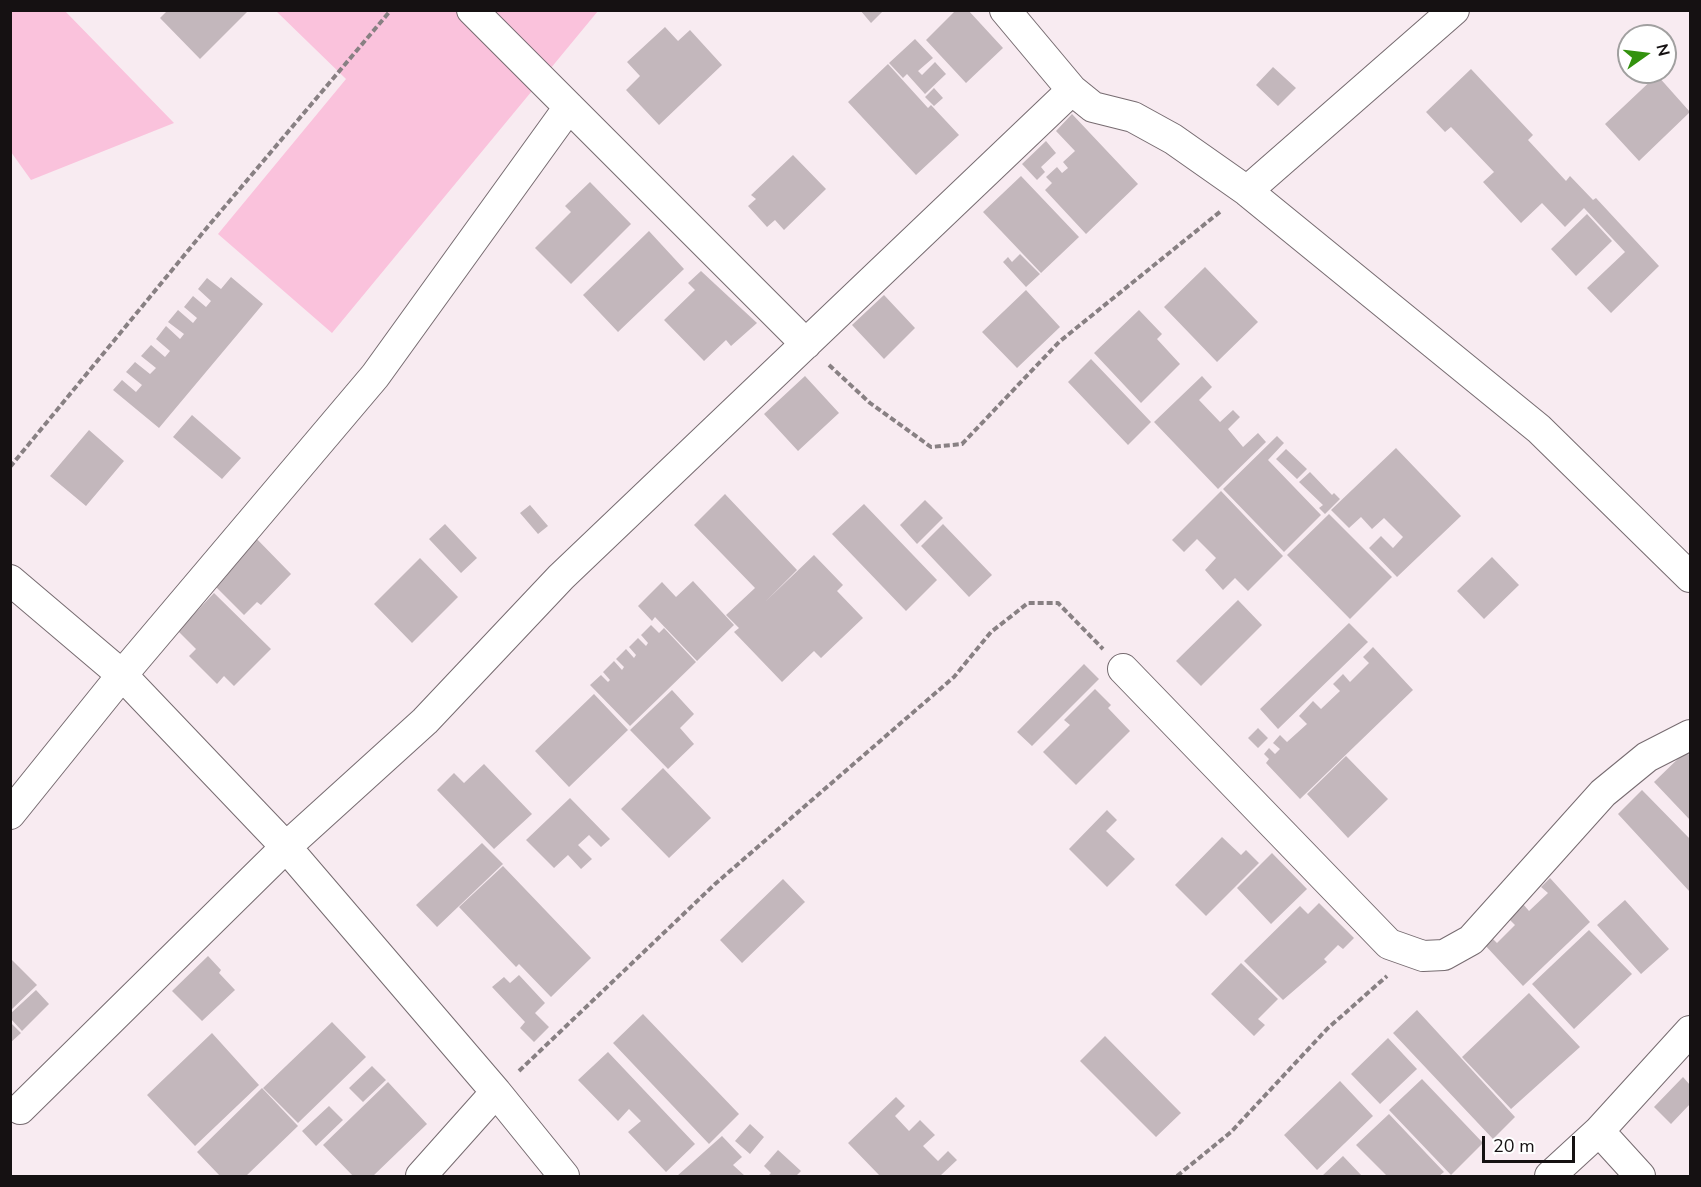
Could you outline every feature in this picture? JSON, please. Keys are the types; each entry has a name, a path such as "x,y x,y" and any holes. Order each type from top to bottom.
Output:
{"street":[{"path":"472,10 806,344"},
{"path":"1005,10 1072,90 1093,107 1133,117 1173,139 1248,191 1539,429 1690,577"},
{"path":"1248,191 1454,10"},
{"path":"20,1109 286,847 425,721 561,577 1072,90"},
{"path":"10,814 122,675 375,376 569,107"},
{"path":"10,580 122,675 286,847 496,1092 564,1176"},
{"path":"1123,669 1389,944 1423,956 1444,955 1471,940 1603,793 1647,757 1690,735"},
{"path":"1550,1176 1599,1131 1690,1031"},
{"path":"421,1176 496,1092"},
{"path":"1599,1131 1640,1176"}],"path":[{"path":"10,467 205,230 391,10"},
{"path":"806,344 870,403 931,447 962,444 1059,342 1248,191"},
{"path":"496,1092 715,884 954,676 992,632 1028,603 1058,603 1123,669"},
{"path":"1177,1176 1231,1132 1327,1029 1414,953"}],"shaded area":[{"path":"10,11 65,11 174,123 31,180 11,152"},
{"path":"276,11 598,11 332,333 218,234 346,79"}],"building":[{"path":"168,10 249,10 200,59 160,18"},
{"path":"860,10 884,10 871,23"},
{"path":"956,10 968,10 1003,48 966,83 926,40"},
{"path":"665,27 678,41 690,30 722,65 659,125 626,90 640,76 627,62"},
{"path":"915,39 933,58 918,71 922,75 935,62 946,74 925,94 907,74 903,78 889,63"},
{"path":"888,64 928,108 931,105 959,135 916,175 848,102"},
{"path":"1273,67 1296,88 1278,106 1256,85"},
{"path":"1471,69 1533,135 1528,140 1566,181 1570,176 1593,200 1596,198 1659,266 1611,313 1587,288 1625,252 1584,208 1565,227 1542,203 1521,223 1483,182 1494,172 1451,127 1445,132 1426,112"},
{"path":"1647,84 1665,84 1690,112 1639,161 1605,124"},
{"path":"934,88 943,98 934,106 925,97"},
{"path":"1072,114 1138,184 1086,234 1045,190 1052,183 1046,177 1057,167 1062,173 1068,168 1063,162 1075,151 1056,131"},
{"path":"1046,141 1056,153 1041,167 1045,172 1037,180 1022,164"},
{"path":"793,155 826,189 784,230 775,220 767,227 748,206 756,199 751,195"},
{"path":"1021,176 1079,237 1041,273 983,212"},
{"path":"590,182 631,224 571,284 535,248 571,212 565,206"},
{"path":"1587,214 1612,241 1576,276 1551,249"},
{"path":"649,231 684,269 618,332 583,295"},
{"path":"1020,254 1040,274 1026,287 1003,262 1008,257 1012,262"},
{"path":"1205,267 1258,322 1217,362 1164,307"},
{"path":"701,271 757,323 731,346 726,340 704,361 664,320 695,290 688,283"},
{"path":"231,277 263,304 159,428 113,390 122,380 136,392 142,385 126,372 135,362 150,374 156,368 141,356 151,345 165,357 170,351 156,339 166,326 180,339 184,334 168,322 178,310 193,323 197,318 184,307 193,296 206,307 211,301 198,289 207,278 221,289"},
{"path":"1026,290 1060,327 1017,368 982,332"},
{"path":"884,295 915,328 884,359 852,325"},
{"path":"1139,310 1162,334 1157,339 1180,364 1141,403 1094,353"},
{"path":"1091,359 1151,422 1128,445 1068,382"},
{"path":"805,376 839,413 798,451 764,414"},
{"path":"1202,376 1212,387 1199,400 1220,422 1233,410 1240,417 1228,429 1243,447 1258,433 1266,442 1218,489 1154,422"},
{"path":"192,415 241,458 222,479 173,437"},
{"path":"89,430 124,461 86,506 50,476"},
{"path":"1277,436 1284,443 1268,460 1321,515 1284,552 1223,489"},
{"path":"1396,448 1461,516 1397,577 1369,548 1381,536 1393,548 1403,537 1384,518 1372,529 1361,517 1349,528 1331,510"},
{"path":"1286,449 1307,469 1297,479 1276,459"},
{"path":"1310,472 1332,495 1334,493 1340,499 1325,514 1319,508 1323,505 1299,482"},
{"path":"1221,491 1283,556 1248,591 1235,578 1223,590 1205,570 1216,558 1197,539 1184,552 1172,540"},
{"path":"725,494 797,570 766,601 814,555 843,585 837,591 863,618 821,658 814,651 782,682 734,632 739,628 726,615 755,588 694,525"},
{"path":"925,500 943,518 917,544 900,525"},
{"path":"864,504 937,580 906,611 832,534"},
{"path":"530,505 548,526 538,534 520,513"},
{"path":"1329,514 1392,577 1350,619 1287,555"},
{"path":"445,524 477,558 461,573 429,539"},
{"path":"943,524 992,575 969,597 921,546"},
{"path":"251,533 291,574 261,605 257,602 244,615 207,578"},
{"path":"1492,557 1519,585 1484,619 1457,591"},
{"path":"420,558 458,597 412,643 374,604"},
{"path":"693,581 734,625 697,661 655,617 652,621 638,606 662,582 676,597"},
{"path":"214,593 271,649 234,686 224,676 217,684 189,656 196,649 178,631"},
{"path":"1238,600 1262,625 1201,686 1176,661"},
{"path":"1349,623 1368,642 1278,729 1260,709"},
{"path":"651,625 659,633 664,628 696,662 630,726 590,685 601,675 608,682 610,680 603,672 614,661 622,670 624,667 616,659 626,649 634,658 636,655 629,647 638,638 646,646 648,643 641,635"},
{"path":"1373,647 1413,690 1300,799 1266,763 1269,759 1264,754 1269,748 1275,754 1280,749 1273,743 1280,735 1287,742 1307,724 1299,716 1313,701 1321,709 1340,691 1333,684 1343,674 1350,682 1369,663 1363,657"},
{"path":"1084,664 1099,679 1032,746 1017,732"},
{"path":"1095,689 1111,705 1108,708 1130,731 1076,785 1043,752 1070,725 1064,720"},
{"path":"672,690 694,714 680,728 694,744 668,769 630,730"},
{"path":"594,694 628,730 569,787 535,751"},
{"path":"1258,728 1268,738 1258,748 1248,738"},
{"path":"1686,751 1690,756 1690,820 1654,782"},
{"path":"1346,756 1388,799 1348,838 1307,794"},
{"path":"484,764 532,814 494,849 437,790 454,773 464,783"},
{"path":"663,768 711,818 669,858 621,809"},
{"path":"1642,790 1690,839 1690,892 1618,814"},
{"path":"570,798 610,839 601,847 589,835 578,845 592,859 581,869 568,855 554,868 526,840"},
{"path":"1107,810 1117,820 1106,831 1135,859 1107,887 1069,849"},
{"path":"1222,837 1241,855 1246,850 1259,863 1206,916 1175,885"},
{"path":"482,843 503,864 437,927 416,905"},
{"path":"1272,853 1307,889 1271,924 1237,888"},
{"path":"503,866 591,958 551,997 519,964 516,967 459,907"},
{"path":"1550,878 1590,922 1523,986 1483,943 1490,936 1497,943 1515,925 1508,918 1523,904 1529,911 1548,893 1541,887"},
{"path":"783,879 805,902 742,963 720,940"},
{"path":"1625,900 1669,949 1641,974 1597,925"},
{"path":"1319,903 1354,938 1343,949 1338,945 1324,959 1327,962 1283,1000 1244,961 1300,906 1308,914"},
{"path":"1589,930 1632,974 1574,1029 1532,984"},
{"path":"208,956 221,970 219,973 235,990 202,1021 172,991"},
{"path":"10,958 37,985 10,1011"},
{"path":"1241,963 1278,999 1258,1019 1265,1025 1254,1036 1211,994"},
{"path":"519,975 545,1003 535,1013 549,1027 534,1042 520,1028 525,1022 492,987 504,977 510,983"},
{"path":"36,990 49,1004 22,1031 10,1018 10,1014"},
{"path":"1529,993 1580,1047 1511,1109 1462,1057"},
{"path":"1417,1010 1515,1117 1493,1139 1393,1033"},
{"path":"643,1014 739,1114 709,1144 613,1043"},
{"path":"10,1022 21,1033 10,1043"},
{"path":"332,1022 366,1057 298,1123 263,1088"},
{"path":"212,1033 259,1085 195,1146 147,1095"},
{"path":"1105,1036 1181,1113 1156,1137 1080,1061"},
{"path":"1388,1038 1417,1069 1380,1104 1351,1074"},
{"path":"608,1052 695,1144 666,1172 628,1132 641,1121 629,1109 618,1121 578,1080"},
{"path":"372,1066 386,1080 363,1102 349,1088"},
{"path":"1683,1077 1690,1085 1690,1104 1671,1124 1654,1107"},
{"path":"1422,1079 1483,1143 1451,1175 1389,1110"},
{"path":"1340,1081 1373,1116 1317,1170 1284,1135"},
{"path":"388,1082 427,1124 373,1176 353,1176 323,1145"},
{"path":"262,1088 298,1126 246,1176 220,1176 197,1152"},
{"path":"896,1097 905,1106 895,1116 909,1131 920,1120 935,1135 923,1146 938,1161 948,1151 957,1160 940,1176 880,1176 848,1143"},
{"path":"329,1106 343,1120 316,1146 302,1131"},
{"path":"1389,1114 1444,1172 1439,1176 1387,1176 1356,1145"},
{"path":"750,1124 764,1137 750,1154 735,1141"},
{"path":"722,1136 742,1157 733,1165 745,1176 677,1176"},
{"path":"778,1150 801,1171 796,1176 768,1176 771,1173 764,1166"},
{"path":"1343,1156 1362,1176 1322,1176"}]}
